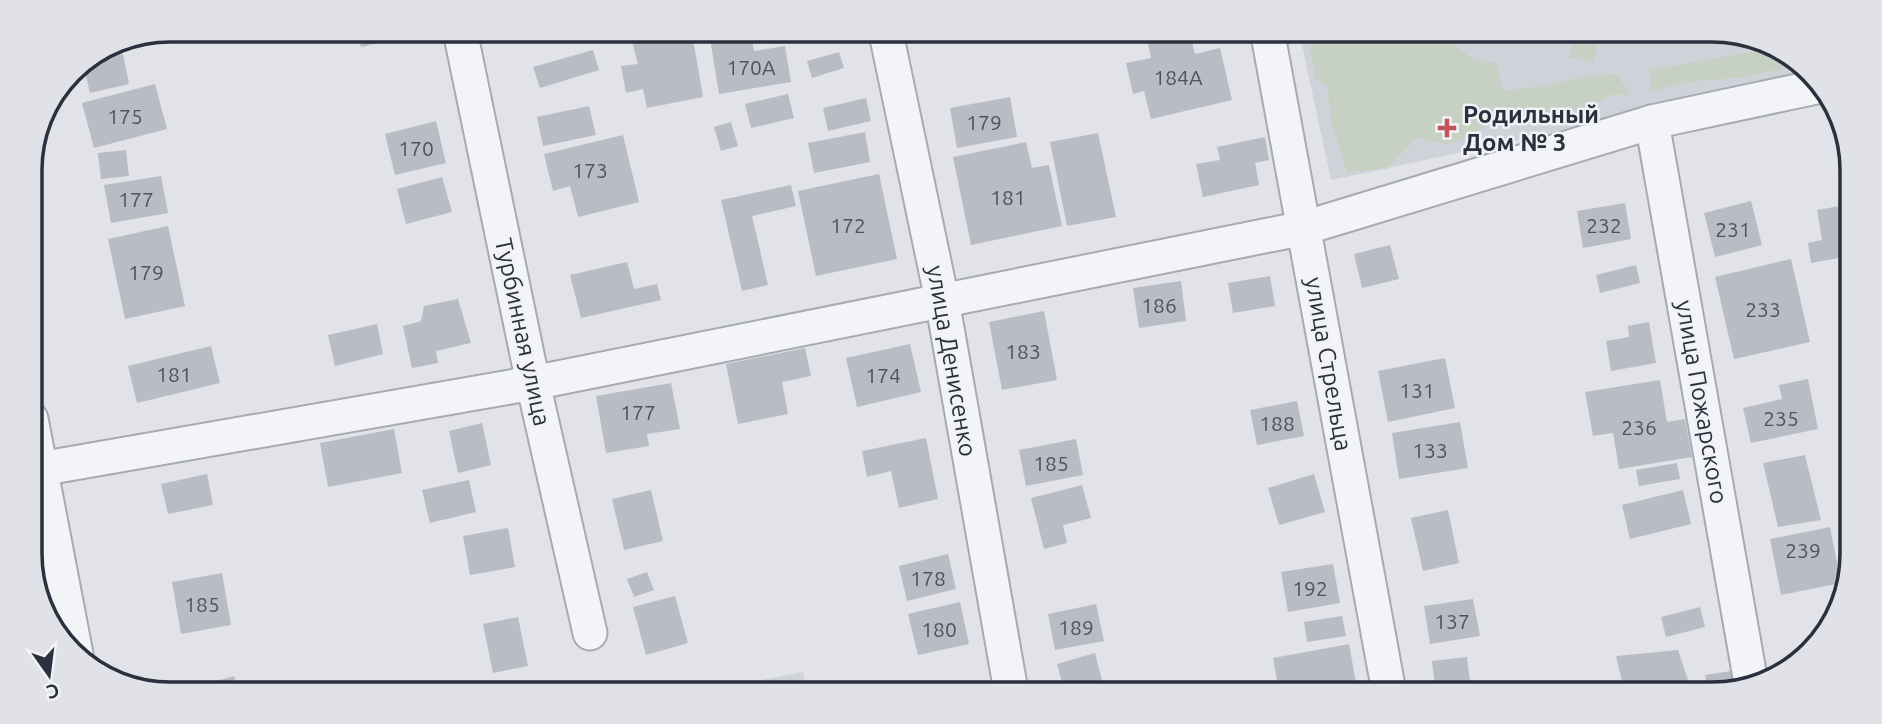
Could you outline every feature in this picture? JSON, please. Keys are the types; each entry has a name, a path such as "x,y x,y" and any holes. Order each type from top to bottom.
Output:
{"street":[{"name":"Турбинная улица","path":"462,42 533,383 590,633"},
{"name":"улица Денисенко","path":"888,42 942,300 1009,682"},
{"name":"улица Стрельца","path":"1269,42 1387,682"},
{"path":"42,469 533,383 1304,228 1652,122 1810,88"},
{"name":"улица Пожарского","path":"1652,122 1750,676"},
{"path":"42,479 73,636"}],"shaded area":[{"name":"Родильный Дом № 3","path":"1301,42 1729,43 1769,55 1802,80 1331,180"},
{"path":"803,672 805,682 751,682"}],"green space":[{"path":"1312,42 1452,42 1472,59 1496,63 1503,90 1541,87 1580,77 1616,74 1631,95 1613,94 1581,111 1560,107 1535,119 1493,115 1474,135 1447,144 1417,138 1386,169 1347,172 1331,120 1327,85 1315,78 1310,47"},
{"path":"1574,42 1597,42 1594,62 1568,57"},
{"path":"1758,51 1788,68 1740,78 1694,81 1651,91 1650,70"}],"building":[{"path":"360,42 384,42 361,47"},
{"path":"632,42 694,42 703,97 647,108 643,89 626,93 621,66 638,64"},
{"path":"711,42 752,42 754,51 785,46 791,82 719,94"},
{"path":"1148,42 1192,42 1195,54 1220,48 1232,100 1151,119 1144,91 1133,94 1126,63 1151,58"},
{"path":"593,50 599,70 540,88 533,67"},
{"path":"839,52 844,68 812,78 807,61"},
{"path":"123,54 129,84 90,93 85,74 111,57"},
{"path":"155,84 167,129 94,148 82,103"},
{"path":"788,94 794,118 751,128 745,104"},
{"path":"1010,97 1017,137 957,148 950,108"},
{"path":"866,98 871,121 828,131 823,108"},
{"path":"589,106 596,135 543,146 537,117"},
{"path":"436,121 446,163 395,175 385,134"},
{"path":"731,122 738,146 721,151 714,127"},
{"path":"865,132 870,162 814,173 808,143"},
{"path":"1098,133 1116,217 1067,226 1050,142"},
{"path":"623,135 639,202 578,217 570,186 553,191 544,154"},
{"path":"1265,137 1269,160 1255,163 1259,185 1203,197 1196,164 1220,160 1217,147"},
{"path":"1026,142 1032,168 1049,165 1062,226 971,245 953,157"},
{"path":"126,150 129,176 101,179 98,153"},
{"path":"879,174 897,259 816,276 798,191"},
{"path":"161,176 168,213 111,223 104,185"},
{"path":"442,177 452,212 406,224 397,189"},
{"path":"791,185 796,206 752,216 768,285 742,291 721,200"},
{"path":"1751,201 1762,245 1715,257 1704,213"},
{"path":"1625,203 1631,239 1583,248 1577,211"},
{"path":"1840,206 1840,258 1811,263 1808,243 1822,240 1817,210"},
{"path":"168,226 185,306 125,319 108,239"},
{"path":"1390,245 1399,279 1362,288 1354,254"},
{"path":"1791,259 1810,342 1734,359 1715,277"},
{"path":"627,262 634,289 657,284 661,300 581,318 570,275"},
{"path":"1636,265 1640,283 1600,293 1596,275"},
{"path":"1270,276 1275,306 1233,313 1228,283"},
{"path":"1181,281 1186,321 1139,328 1133,288"},
{"path":"458,299 471,343 436,351 438,363 412,368 403,326 421,321 424,306"},
{"path":"1044,311 1057,380 1002,390 989,322"},
{"path":"1649,322 1656,363 1611,371 1606,341 1629,337 1628,326"},
{"path":"377,324 383,354 335,366 328,335"},
{"path":"910,344 921,392 857,407 846,358"},
{"path":"211,346 220,383 137,403 128,366"},
{"path":"805,348 811,376 782,382 788,414 738,424 726,364"},
{"path":"1445,358 1455,408 1388,422 1378,371"},
{"path":"1808,379 1818,429 1751,443 1743,408 1782,399 1779,385"},
{"path":"1660,380 1667,422 1685,419 1692,457 1619,469 1613,433 1593,436 1585,392"},
{"path":"671,383 680,429 647,434 649,446 606,453 596,396"},
{"path":"1297,401 1304,436 1257,445 1250,410"},
{"path":"1460,422 1468,468 1399,479 1392,433"},
{"path":"482,423 491,465 458,473 449,431"},
{"path":"394,429 402,473 328,487 320,443"},
{"path":"926,438 938,499 899,508 891,471 867,477 862,451"},
{"path":"1076,439 1083,475 1026,486 1019,450"},
{"path":"1805,455 1821,520 1778,527 1763,463"},
{"path":"1677,463 1680,479 1639,486 1636,470"},
{"path":"207,474 213,505 168,514 161,484"},
{"path":"1314,474 1325,512 1279,525 1268,488"},
{"path":"469,480 476,512 430,523 422,490"},
{"path":"1082,485 1091,518 1063,525 1067,543 1044,549 1031,498"},
{"path":"651,490 663,541 624,550 612,499"},
{"path":"1683,490 1691,524 1630,539 1622,505"},
{"path":"1448,510 1459,563 1423,571 1411,518"},
{"path":"1830,527 1839,572 1837,584 1781,595 1770,539"},
{"path":"508,528 515,567 470,575 463,536"},
{"path":"948,554 956,589 907,601 899,566"},
{"path":"1333,564 1340,603 1288,612 1281,572"},
{"path":"647,572 654,590 634,597 627,579"},
{"path":"222,573 231,625 181,634 172,582"},
{"path":"675,596 688,643 646,655 633,607"},
{"path":"1473,599 1480,636 1430,644 1424,606"},
{"path":"960,602 969,644 918,655 908,614"},
{"path":"1096,604 1104,641 1055,650 1048,614"},
{"path":"1700,607 1705,627 1666,637 1661,617"},
{"path":"1342,616 1346,636 1307,642 1304,622"},
{"path":"518,617 528,666 493,673 483,624"},
{"path":"1349,644 1356,682 1277,682 1273,658"},
{"path":"1678,650 1689,682 1622,682 1616,656"},
{"path":"1095,653 1102,680 1062,682 1057,664"},
{"path":"1467,657 1470,682 1435,682 1432,661"},
{"path":"1731,671 1733,681 1706,682 1705,675"},
{"path":"234,676 236,682 212,682"}],"place":[{"name":"Родильный Дом № 3","path":"1447,128"}]}
